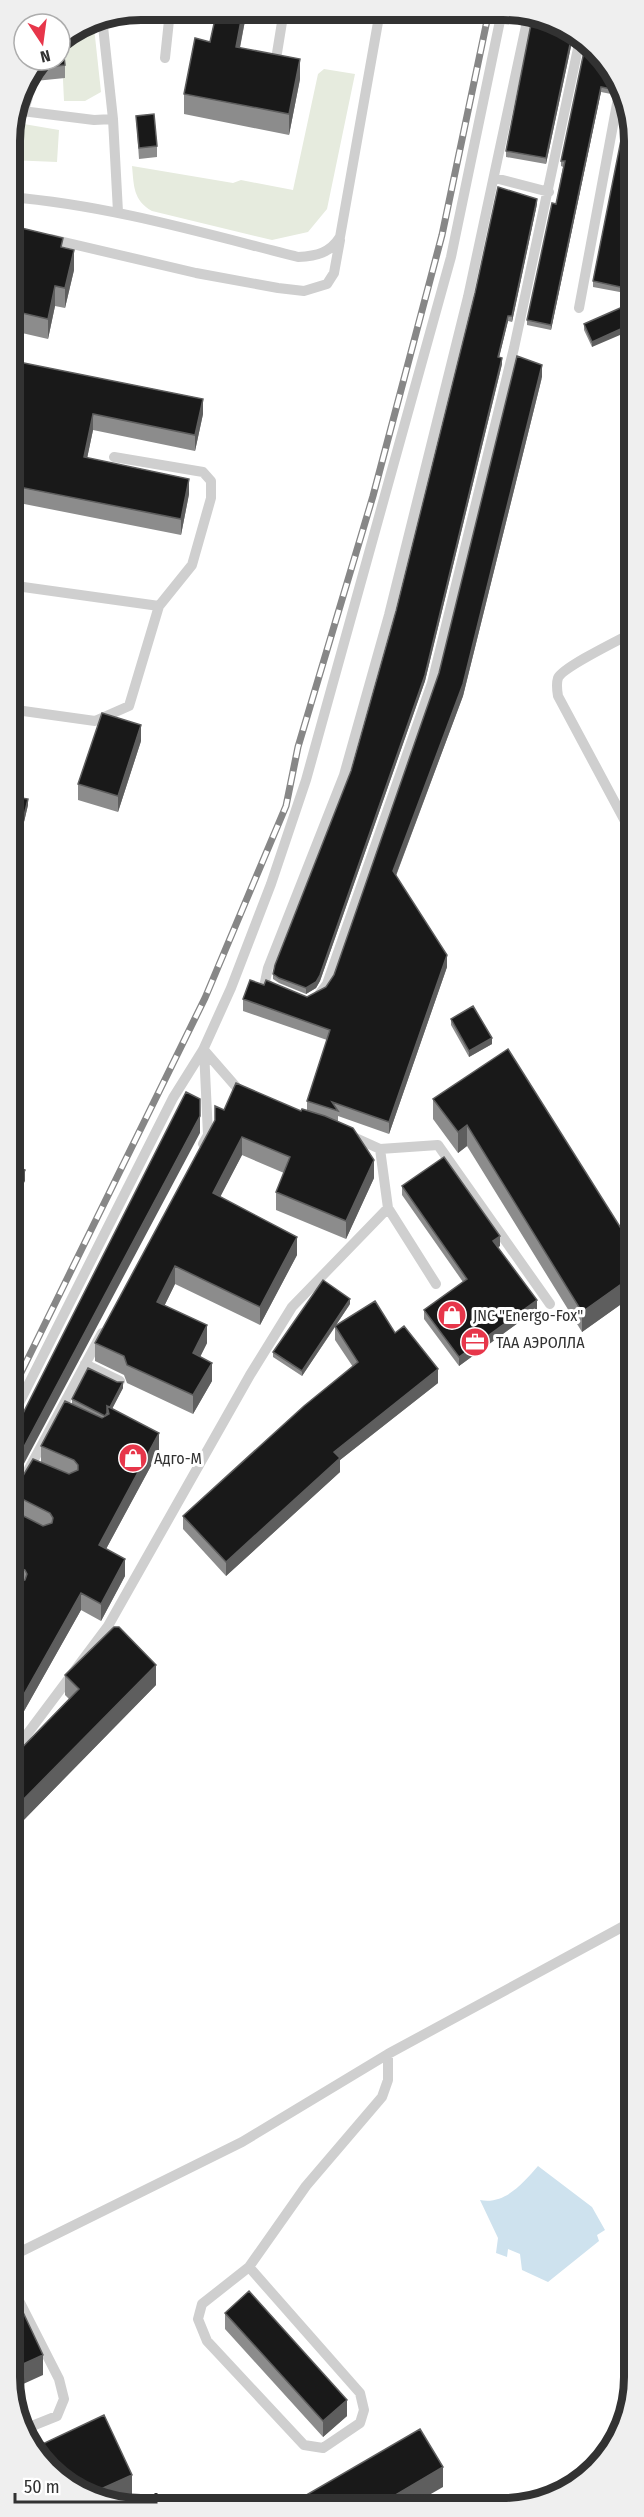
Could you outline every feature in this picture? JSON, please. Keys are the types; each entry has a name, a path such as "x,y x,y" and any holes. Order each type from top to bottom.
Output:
{"lane":[{"path":"165,58 169,20"},
{"path":"277,53 282,20"},
{"path":"35,235 196,273 304,291 327,284 334,273 378,20"},
{"path":"20,1401 173,1098 204,1050 271,884 309,768 451,257 500,20"},
{"path":"286,994 275,990 265,982 268,968 350,752 395,592 468,297 527,22"},
{"path":"103,26 113,118 118,212"},
{"path":"307,1002 322,993 327,984 432,683 514,348 579,46"},
{"path":"579,308 618,101"},
{"path":"23,112 94,120 113,118"},
{"path":"495,178 549,192"},
{"path":"20,198 59,201 118,212 298,257 324,253 333,248 340,237"},
{"path":"20,711 95,722 129,706 159,606 192,565 211,498 211,481 203,471 114,457"},
{"path":"20,587 159,606"},
{"path":"624,638 569,668 559,675 556,685 558,696 624,819"},
{"path":"204,1050 240,1095 256,1103"},
{"path":"197,1156 208,1135 204,1050"},
{"path":"339,1131 380,1149 438,1145 550,1304"},
{"path":"380,1149 388,1208 436,1284"},
{"path":"20,1744 108,1626 250,1375 292,1307 388,1208"},
{"path":"20,1490 35,1468 66,1410 85,1364 106,1325"},
{"path":"85,1364 120,1381"},
{"path":"20,2252 242,2142 388,2054 624,1925"},
{"path":"249,2267 360,2393 364,2410 360,2423 322,2448 303,2445 207,2341 198,2319 202,2304 249,2267 306,2186 382,2097 388,2080 388,2054"},
{"path":"20,2303 59,2379 64,2399 57,2416 31,2427"}],"shaded area":[{"path":"94,29 101,92 85,101 64,101 63,72 72,72 72,42"},
{"path":"324,69 355,74 327,209 308,232 272,240 152,211 141,202 133,180 132,166 233,183 241,180 293,190 318,74"},
{"path":"21,124 59,130 57,162 20,160"}],"water":[{"path":"538,2166 592,2207 605,2230 597,2235 599,2241 548,2282 522,2270 520,2254 508,2249 507,2257 496,2253 498,2238 480,2200 489,2201 505,2196 520,2186"}],"building":[{"path":"215,20 241,20 236,47 300,59 289,114 184,94 195,38 210,42"},
{"path":"531,23 550,29 571,41 546,158 506,151"},
{"path":"584,51 604,73 612,87 611,89 601,87 551,325 527,320 552,203 556,204 565,161 561,161"},
{"path":"154,114 157,146 139,148 136,116"},
{"path":"623,129 624,288 593,281"},
{"path":"498,187 537,199 512,316 508,316 498,357 502,358 425,675 320,975 316,982 306,988 273,974 275,965 351,771 396,611 475,293"},
{"path":"20,228 63,238 61,247 74,250 65,288 55,286 48,319 20,313"},
{"path":"624,306 624,328 592,342 584,324"},
{"path":"517,356 542,365 463,684 393,871 447,955 389,1122 332,1102 338,1111 307,1101 330,1030 243,999 250,980 264,985 266,980 307,997 326,987 334,975 439,673"},
{"path":"20,362 203,399 195,435 93,414 84,457 189,479 181,519 20,487"},
{"path":"102,713 141,725 118,796 78,784"},
{"path":"20,798 28,799 20,833"},
{"path":"473,1006 492,1038 469,1051 451,1019"},
{"path":"508,1049 624,1233 624,1282 582,1312 467,1125 458,1132 433,1099"},
{"path":"236,1083 301,1111 302,1109 325,1116 353,1128 374,1160 346,1221 276,1192 290,1157 242,1137 213,1193 297,1237 260,1307 175,1266 157,1302 207,1325 193,1353 212,1363 193,1395 127,1365 124,1356 95,1343 215,1120 215,1106 224,1110"},
{"path":"186,1092 200,1099 200,1116 20,1454 20,1419"},
{"path":"444,1157 500,1236 493,1241 537,1300 459,1357 424,1310 467,1279 402,1186"},
{"path":"20,1168 25,1170 20,1180"},
{"path":"323,1280 350,1299 302,1371 273,1352"},
{"path":"375,1301 395,1333 404,1326 438,1369 334,1452 340,1458 226,1562 183,1516 304,1406 358,1362 335,1326"},
{"path":"88,1368 117,1382 123,1382 110,1407 107,1406 105,1416 72,1399"},
{"path":"65,1401 102,1418 109,1414 107,1406 159,1433 99,1545 125,1559 101,1604 81,1593 20,1701 20,1581 25,1580 27,1574 20,1568 20,1514 43,1526 52,1523 53,1518 50,1513 20,1498 20,1481 33,1459 69,1474 78,1470 78,1465 74,1460 41,1446"},
{"path":"114,1627 119,1627 156,1665 20,1803 20,1750 79,1689 65,1675"},
{"path":"249,2291 347,2400 323,2421 225,2313"},
{"path":"22,2310 43,2355 20,2365 20,2311"},
{"path":"104,2415 132,2475 99,2490 73,2477 55,2462 41,2445"},
{"path":"420,2429 443,2467 391,2498 301,2498"}],"railway":[{"path":"20,1375 205,998 286,806 298,747 373,496 442,235 487,20"}],"place":[{"name":"JNC \"Energo-Fox\"","path":"452,1315"},
{"name":"ТАА АЭРОЛЛА","path":"475,1342"},
{"name":"Адго-М","path":"133,1458"}]}
